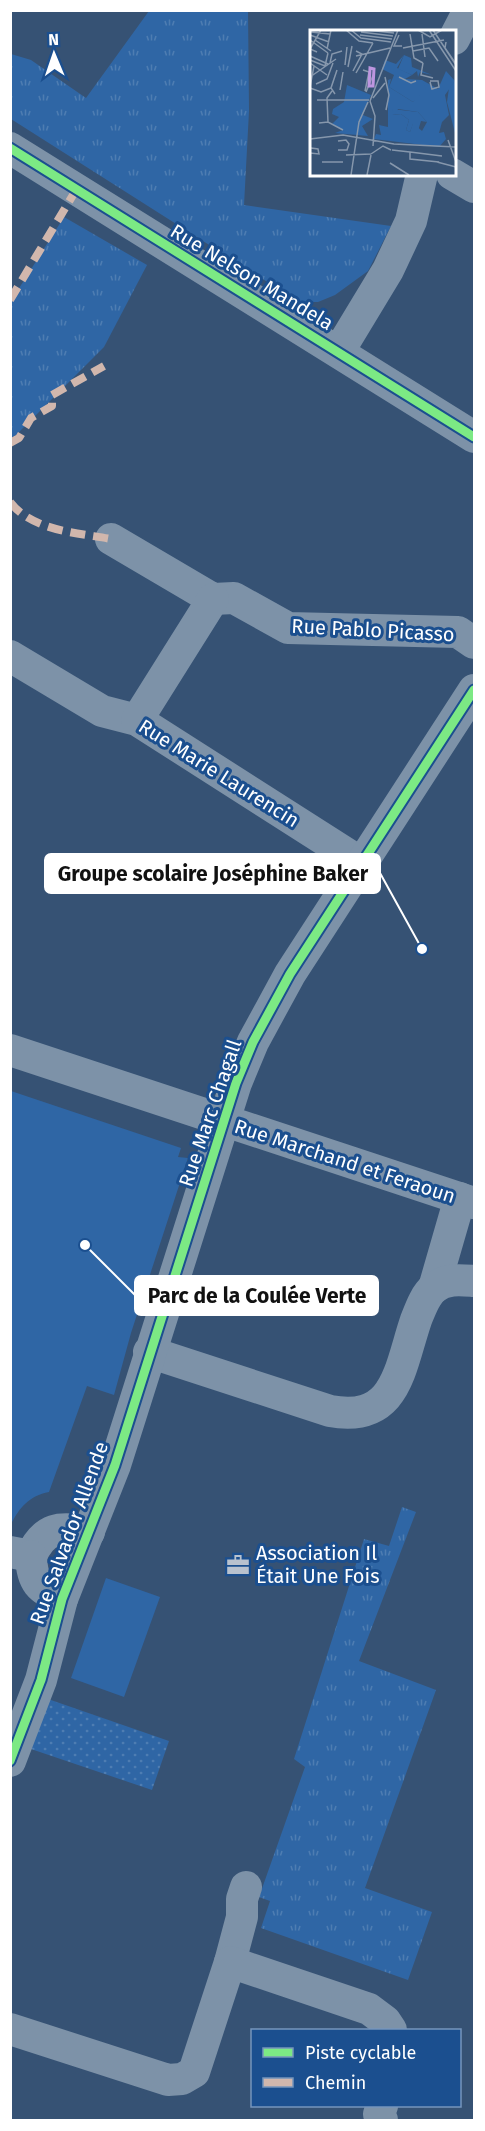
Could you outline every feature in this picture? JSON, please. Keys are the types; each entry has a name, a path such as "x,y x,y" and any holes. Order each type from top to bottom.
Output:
{"street":[{"path":"455,35 469,10"},
{"name":"Rue Nelson Mandela","path":"10,148 474,437"},
{"path":"339,351 388,270 411,221 422,176"},
{"path":"455,176 474,187"},
{"name":"Rue Pablo Picasso","path":"111,539 213,599 234,598 288,628 458,632 474,644"},
{"path":"137,720 213,599"},
{"name":"Rue Marie Laurencin","path":"10,656 102,711 137,720 361,863"},
{"name":"Rue Marc Chagall","path":"149,1352 236,1083 253,1042 290,974 474,690"},
{"name":"Rue Marchand et Feraoun","path":"10,1050 224,1122 376,1169 467,1201"},
{"path":"149,1352 330,1412 346,1414 364,1412 379,1404 392,1391 421,1306 434,1288 467,1201"},
{"path":"434,1288 454,1279 474,1281"},
{"name":"Rue Salvador Allende","path":"10,1761 41,1680 62,1599 115,1465 149,1352"},
{"path":"62,1599 42,1590 21,1554 52,1532 69,1528 89,1532"},
{"path":"10,2029 168,2080 182,2079 194,2072 230,1962 242,1917 242,1899 246,1887"},
{"path":"230,1962 369,2009 385,2021 390,2029"},
{"path":"382,2107 379,2114 382,2121"}],"green space":[{"path":"149,11 248,11 249,111 244,205 391,226 368,271 335,295 318,302 299,302 11,119 11,54 31,60 86,98"},
{"path":"64,217 147,265 104,347 11,438 11,301"},
{"path":"11,1091 181,1148 178,1157 188,1158 131,1333 114,1395 87,1386 49,1492 36,1496 26,1503 11,1524"},
{"path":"402,1507 416,1512 359,1661 436,1690 365,1888 432,1912 408,1980 261,1928 270,1901 259,1897 305,1767 294,1759 364,1539 389,1546"},
{"path":"106,1578 160,1597 124,1697 71,1678"},
{"path":"48,1699 169,1741 152,1790 31,1749"}],"marked path":[{"path":"10,300 76,190"},
{"path":"10,443 19,438 31,418 52,406 52,395 104,366"},
{"path":"10,502 19,512 43,525 111,539"}],"cycle path":[{"path":"10,148 474,437"},
{"path":"10,1761 41,1680 62,1599 115,1465 236,1083 253,1042 290,974 474,690"}],"place":[{"name":"Groupe scolaire Joséphine Baker","path":"422,949"},
{"name":"Parc de la Coulée Verte","path":"85,1245"},
{"name":"Association Il Était Une Fois","path":"238,1565"}]}
